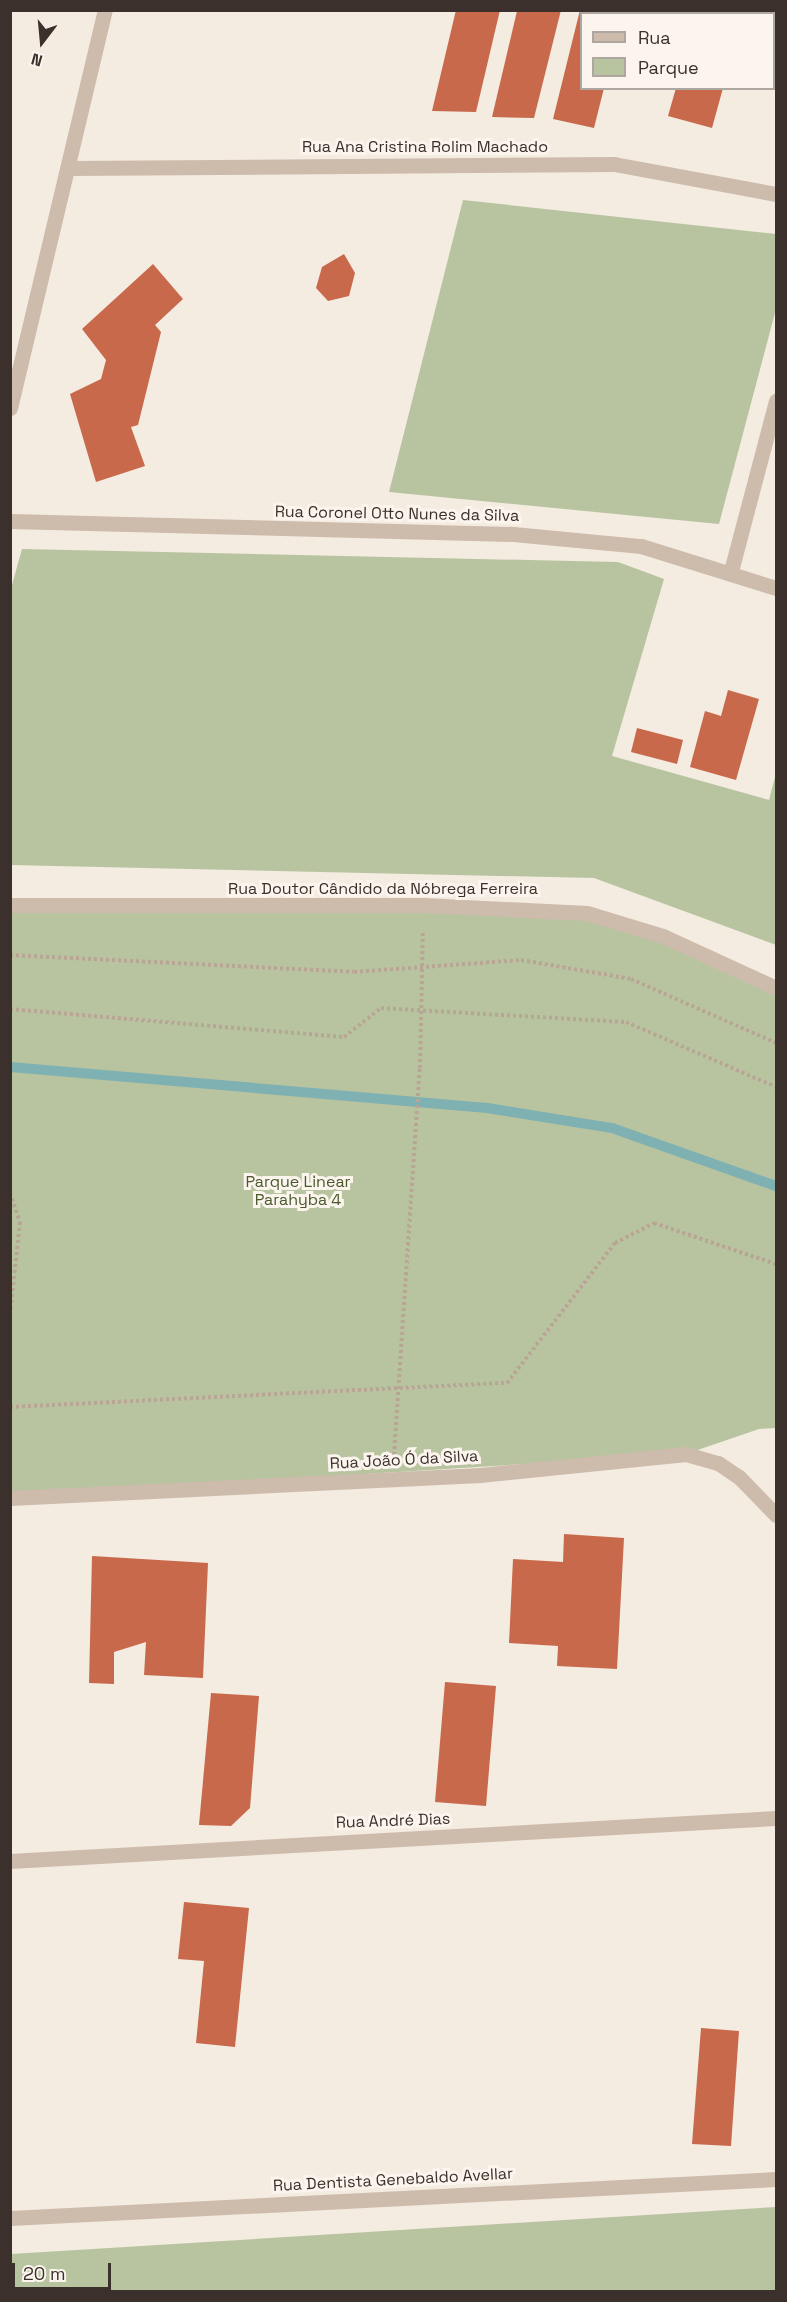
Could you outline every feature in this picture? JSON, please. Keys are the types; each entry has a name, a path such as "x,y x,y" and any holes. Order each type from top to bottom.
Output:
{"street":[{"path":"10,408 70,168 105,10"},
{"name":"Rua Ana Cristina Rolim Machado","path":"70,168 614,164 777,194"},
{"path":"731,571 777,401"},
{"name":"Rua Coronel Otto Nunes da Silva","path":"10,521 513,534 642,546 731,571 777,588"},
{"name":"Rua Doutor Cândido da Nóbrega Ferreira","path":"10,905 527,906 621,920 777,988"},
{"name":"Rua João Ó da Silva","path":"10,1498 393,1477 480,1475 686,1454 725,1468 777,1515"},
{"name":"Rua André Dias","path":"10,1861 777,1818"},
{"name":"Rua Dentista Genebaldo Avellar","path":"10,2218 777,2179"}],"path":[{"path":"393,1477 420,1068 423,905"},
{"path":"10,955 354,972 422,964 521,960 631,979 777,1043"},
{"path":"10,1009 344,1037 381,1008 626,1022 777,1088"},
{"path":"10,1193 20,1222 10,1314"},
{"path":"10,1407 507,1383 615,1243 654,1223 777,1263"}],"green space":[{"path":"463,200 776,234 776,309 719,524 389,492"},
{"path":"22,549 618,562 664,579 612,756 769,800 776,773 776,945 594,878 11,865 10,592"},
{"name":"Parque Linear Parahyba 4","path":"11,902 423,905 621,920 776,990 776,1428 759,1429 686,1454 11,1496"},
{"path":"776,2207 776,2291 11,2291 11,2254"}],"building":[{"path":"456,10 500,10 476,112 432,111"},
{"path":"561,10 534,118 492,117 517,11"},
{"path":"580,10 624,11 580,12 580,90 604,90 594,128 553,119"},
{"path":"675,90 722,90 712,128 668,116"},
{"path":"344,254 355,273 349,296 328,301 316,288 322,267"},
{"path":"153,264 183,299 155,325 161,332 138,425 131,427 145,466 96,482 70,394 101,379 106,360 82,329"},
{"path":"728,690 759,699 736,780 690,767 705,711 721,716"},
{"path":"637,728 683,740 677,764 631,752"},
{"path":"564,1534 624,1538 617,1669 557,1666 558,1646 509,1643 513,1559 563,1562"},
{"path":"92,1556 208,1563 203,1678 144,1675 146,1642 114,1652 114,1684 89,1683"},
{"path":"445,1682 496,1686 486,1806 435,1802"},
{"path":"211,1693 259,1696 250,1808 231,1826 199,1825"},
{"path":"184,1902 249,1908 235,2047 196,2043 204,1961 178,1959"},
{"path":"701,2028 739,2031 731,2146 692,2144"}],"waterway":[{"path":"10,1067 487,1108 612,1128 776,1186"}]}
